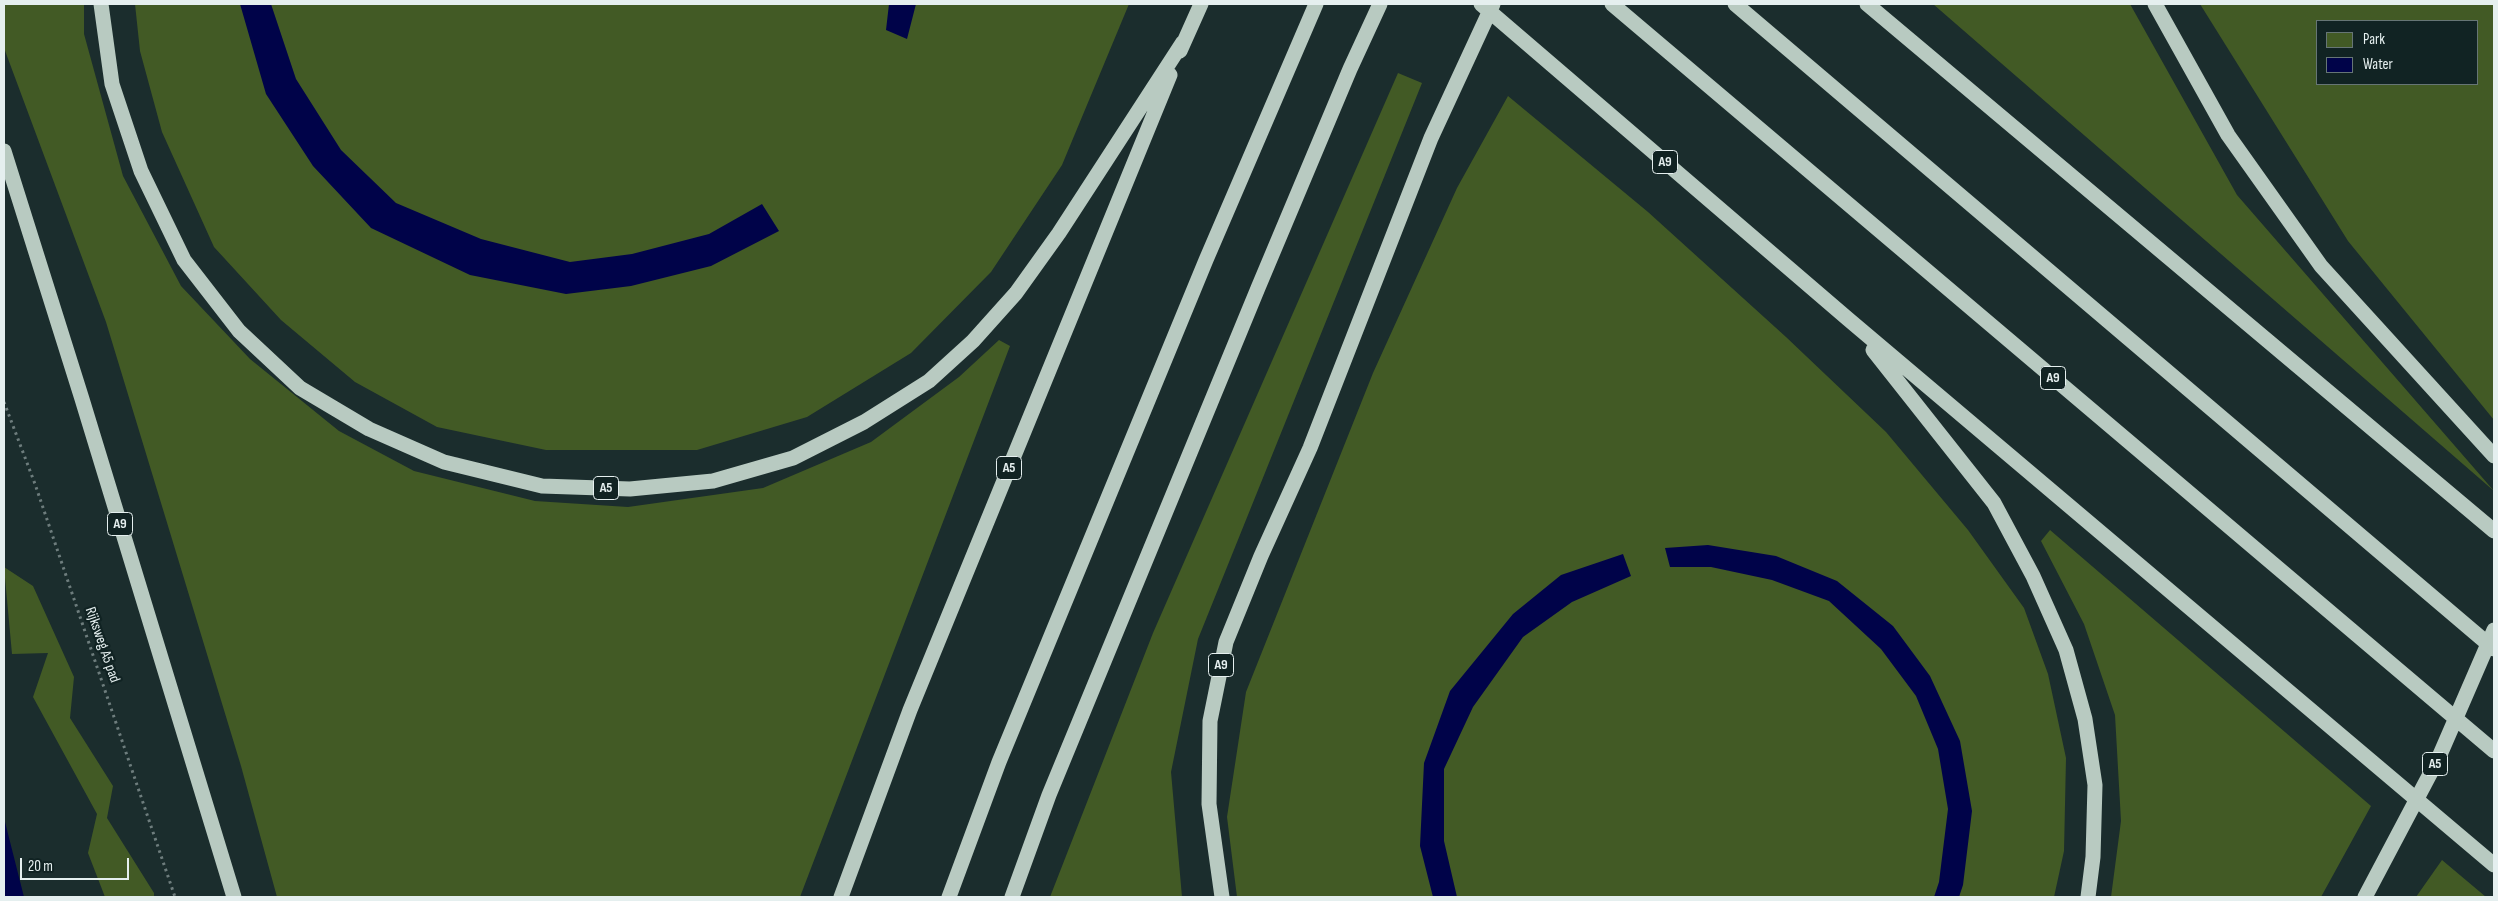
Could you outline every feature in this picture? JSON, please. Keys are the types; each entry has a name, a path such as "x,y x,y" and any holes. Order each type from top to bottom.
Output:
{"highway":[{"name":"A5","path":"101,4 112,84 140,171 184,260 239,331 300,388 369,429 444,462 542,486 630,489 713,481 793,458 864,422 929,381 973,341 1016,293 1059,232 1183,42"},
{"name":"A5","path":"841,897 910,710 1183,42 1201,4"},
{"path":"949,897 999,762 1316,4"},
{"path":"1012,897 1057,777 1350,69 1380,4"},
{"name":"A9","path":"1481,4 1848,320 2494,865"},
{"name":"A9","path":"1222,897 1209,804 1210,721 1226,642 1261,556 1310,448 1431,138 1493,4"},
{"name":"A9","path":"1612,4 2494,751"},
{"path":"1735,4 2494,649"},
{"path":"1867,4 2494,531"},
{"path":"2155,4 2228,135 2321,266 2494,456"},
{"name":"A9","path":"4,151 234,897"},
{"name":"A9","path":"1848,320 1994,503 2033,576 2066,650 2085,719 2095,785 2093,857 2088,897"},
{"name":"A5","path":"2366,896 2439,757 2494,630"}],"path":[{"name":"Rijksweg A5 pad","path":"4,402 35,484 174,897"}],"green space":[{"path":"4,4 84,4 84,34 123,176 181,286 250,359 339,431 414,471 535,501 628,507 763,488 871,442 959,377 999,340 1010,346 800,897 277,897 241,766 106,322 4,48"},
{"path":"135,4 1129,4 1062,165 991,272 911,353 807,417 697,450 546,450 437,427 355,382 281,320 214,247 162,132 140,51"},
{"path":"1933,4 2130,4 2237,195 2494,491"},
{"path":"2200,4 2494,4 2494,420 2348,241"},
{"path":"1398,73 1422,83 1198,639 1171,772 1182,897 1050,897 1153,633"},
{"path":"1508,96 1648,212 1786,337 1886,432 1968,530 2024,608 2048,674 2066,758 2064,851 2054,897 1237,897 1227,817 1246,692 1373,373 1457,188"},
{"path":"2050,530 2371,806 2321,897 2111,897 2121,821 2115,715 2084,624 2041,541"},
{"path":"4,567 33,586 74,677 70,718 113,786 107,818 154,893 154,897 105,897 88,853 97,814 33,697 48,653 12,654"},
{"path":"2442,860 2486,897 2416,897"}],"water":[{"path":"240,4 271,4 296,79 341,150 396,203 481,239 570,262 632,254 709,234 762,204 779,231 711,266 631,286 566,294 470,275 371,228 313,166 266,94"},
{"path":"889,4 916,4 907,39 886,30"},
{"path":"1708,545 1776,556 1837,581 1893,626 1930,676 1960,741 1972,811 1963,885 1959,897 1934,897 1939,882 1948,809 1938,749 1916,696 1881,649 1829,601 1772,580 1711,567 1670,567 1665,548"},
{"path":"1623,554 1631,576 1572,602 1523,637 1473,707 1444,769 1444,841 1457,897 1433,897 1420,846 1424,763 1450,691 1513,614 1561,575"},
{"path":"4,818 24,897 4,897"}]}
